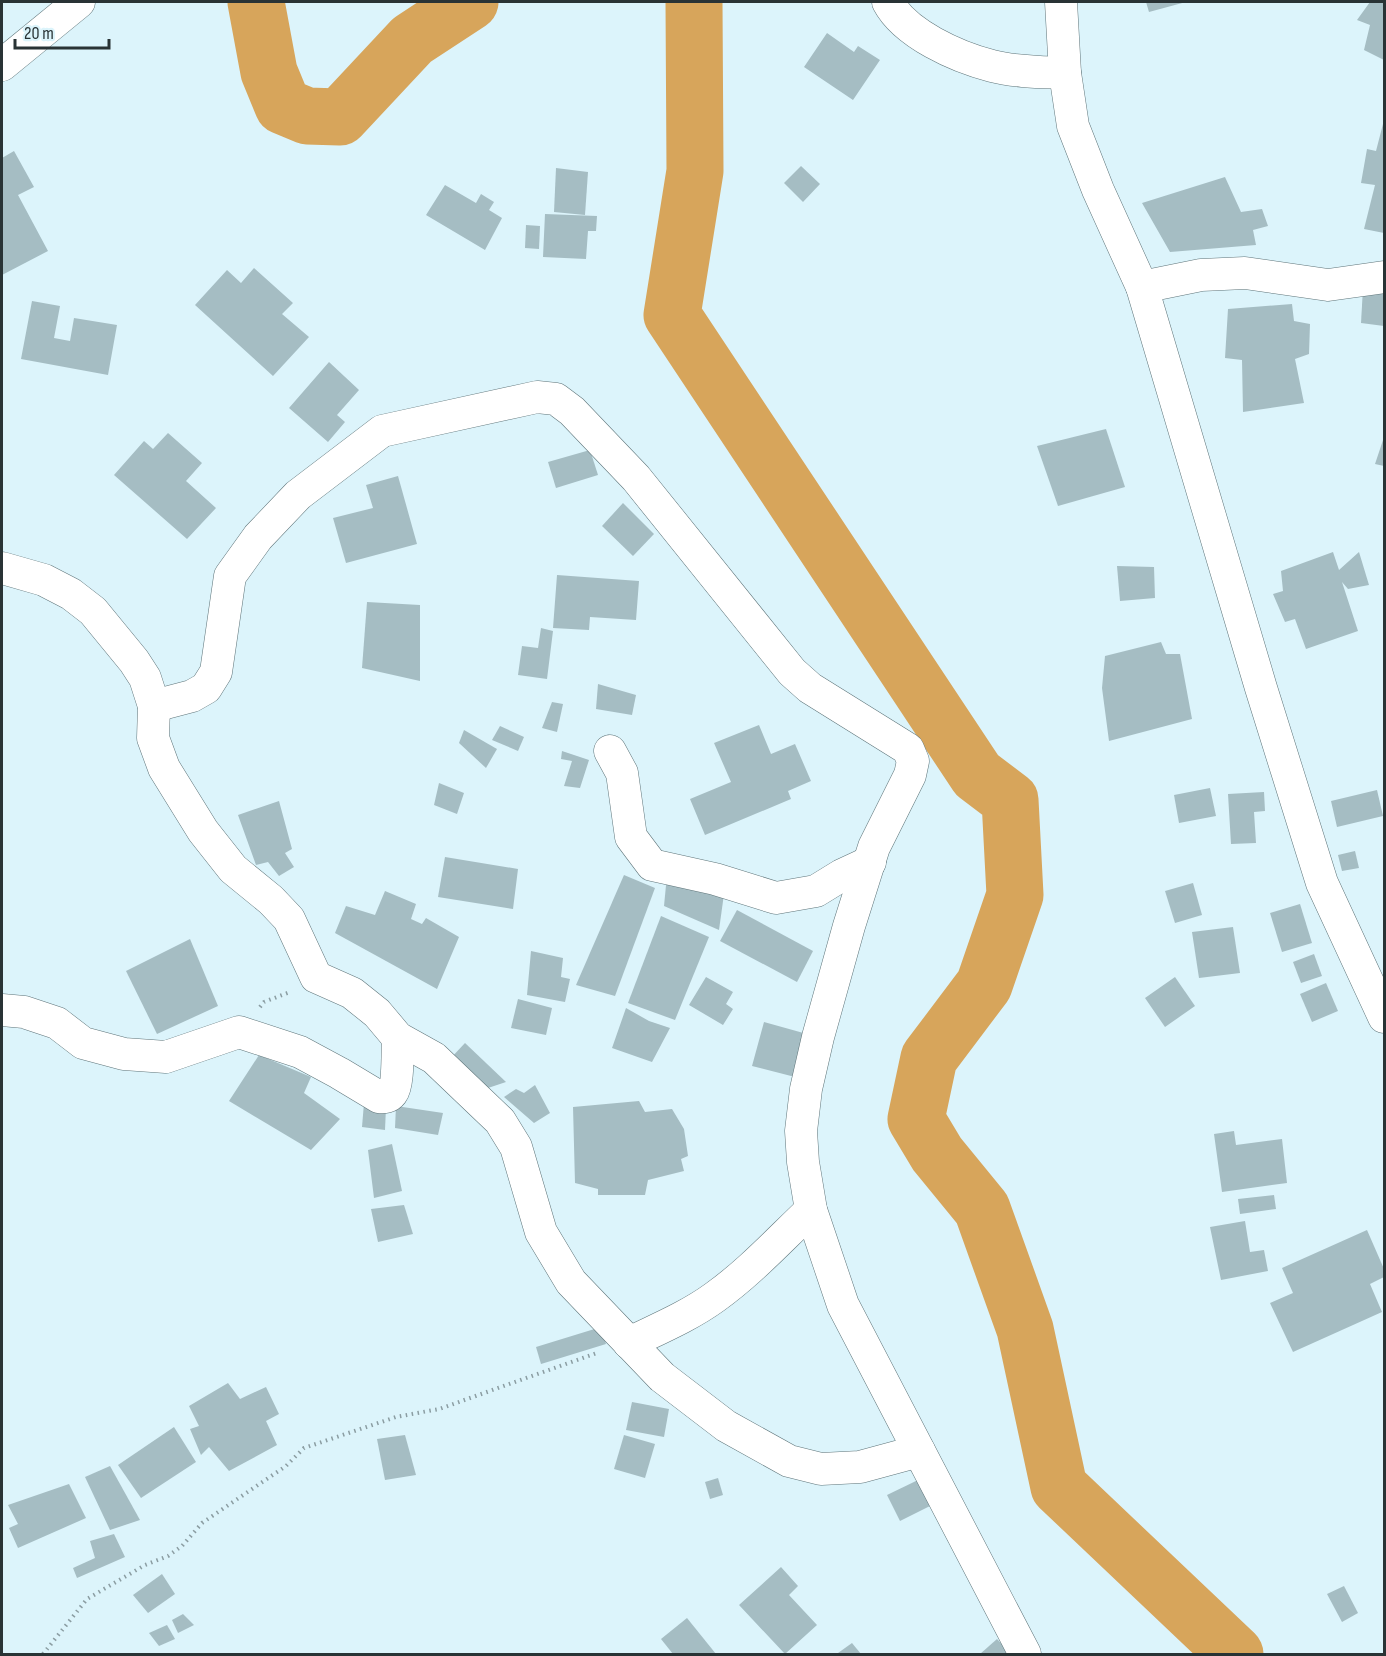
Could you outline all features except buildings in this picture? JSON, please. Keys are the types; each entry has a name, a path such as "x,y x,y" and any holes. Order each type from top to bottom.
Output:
{"street":[{"path":"2,65 79,2"},
{"path":"888,2 905,25 950,51 992,66 1025,71 1065,73"},
{"path":"1061,2 1065,73 1073,126 1098,190 1142,287 1257,676 1322,883 1384,1017"},
{"path":"1142,287 1201,275 1245,273 1328,285 1384,277"},
{"path":"154,705 192,696 206,688 216,672 230,576 258,537 298,495 381,431 537,397 556,399 572,411 636,478 792,672 810,688 908,749 914,761 910,775 874,848 849,926 806,1089 801,1131 803,1162 811,1210 843,1305 1025,1654"},
{"path":"2,568 44,580 71,594 93,611 134,661 145,678 154,705 153,738 164,768 203,831 232,869 271,900 289,920 316,977 352,993 377,1013 398,1038 434,1058 500,1121 516,1148 541,1232 571,1282 662,1377 726,1426 789,1461 821,1469 860,1467 919,1451"},
{"path":"610,751 622,773 631,837 652,865 715,879 776,898 816,891 870,862"},
{"path":"2,1010 24,1012 57,1023 83,1043 124,1054 166,1057 239,1032 300,1052 379,1097 386,1098 392,1094 395,1086 398,1038"},
{"path":"629,1343 715,1298 811,1210"}],"path":[{"path":"239,1032 264,1002 301,989 316,977"},
{"path":"43,1654 87,1599 146,1565 168,1556 182,1546 202,1523 286,1466 304,1448 396,1417 439,1409 629,1343"}],"waterway":[{"path":"256,2 269,72 283,106 307,116 340,117 412,40 470,2"},
{"path":"694,2 695,171 672,315 977,775 1010,800 1015,895 984,985 929,1058 916,1119 937,1154 982,1209 1025,1329 1059,1487 1235,1654"}]}
